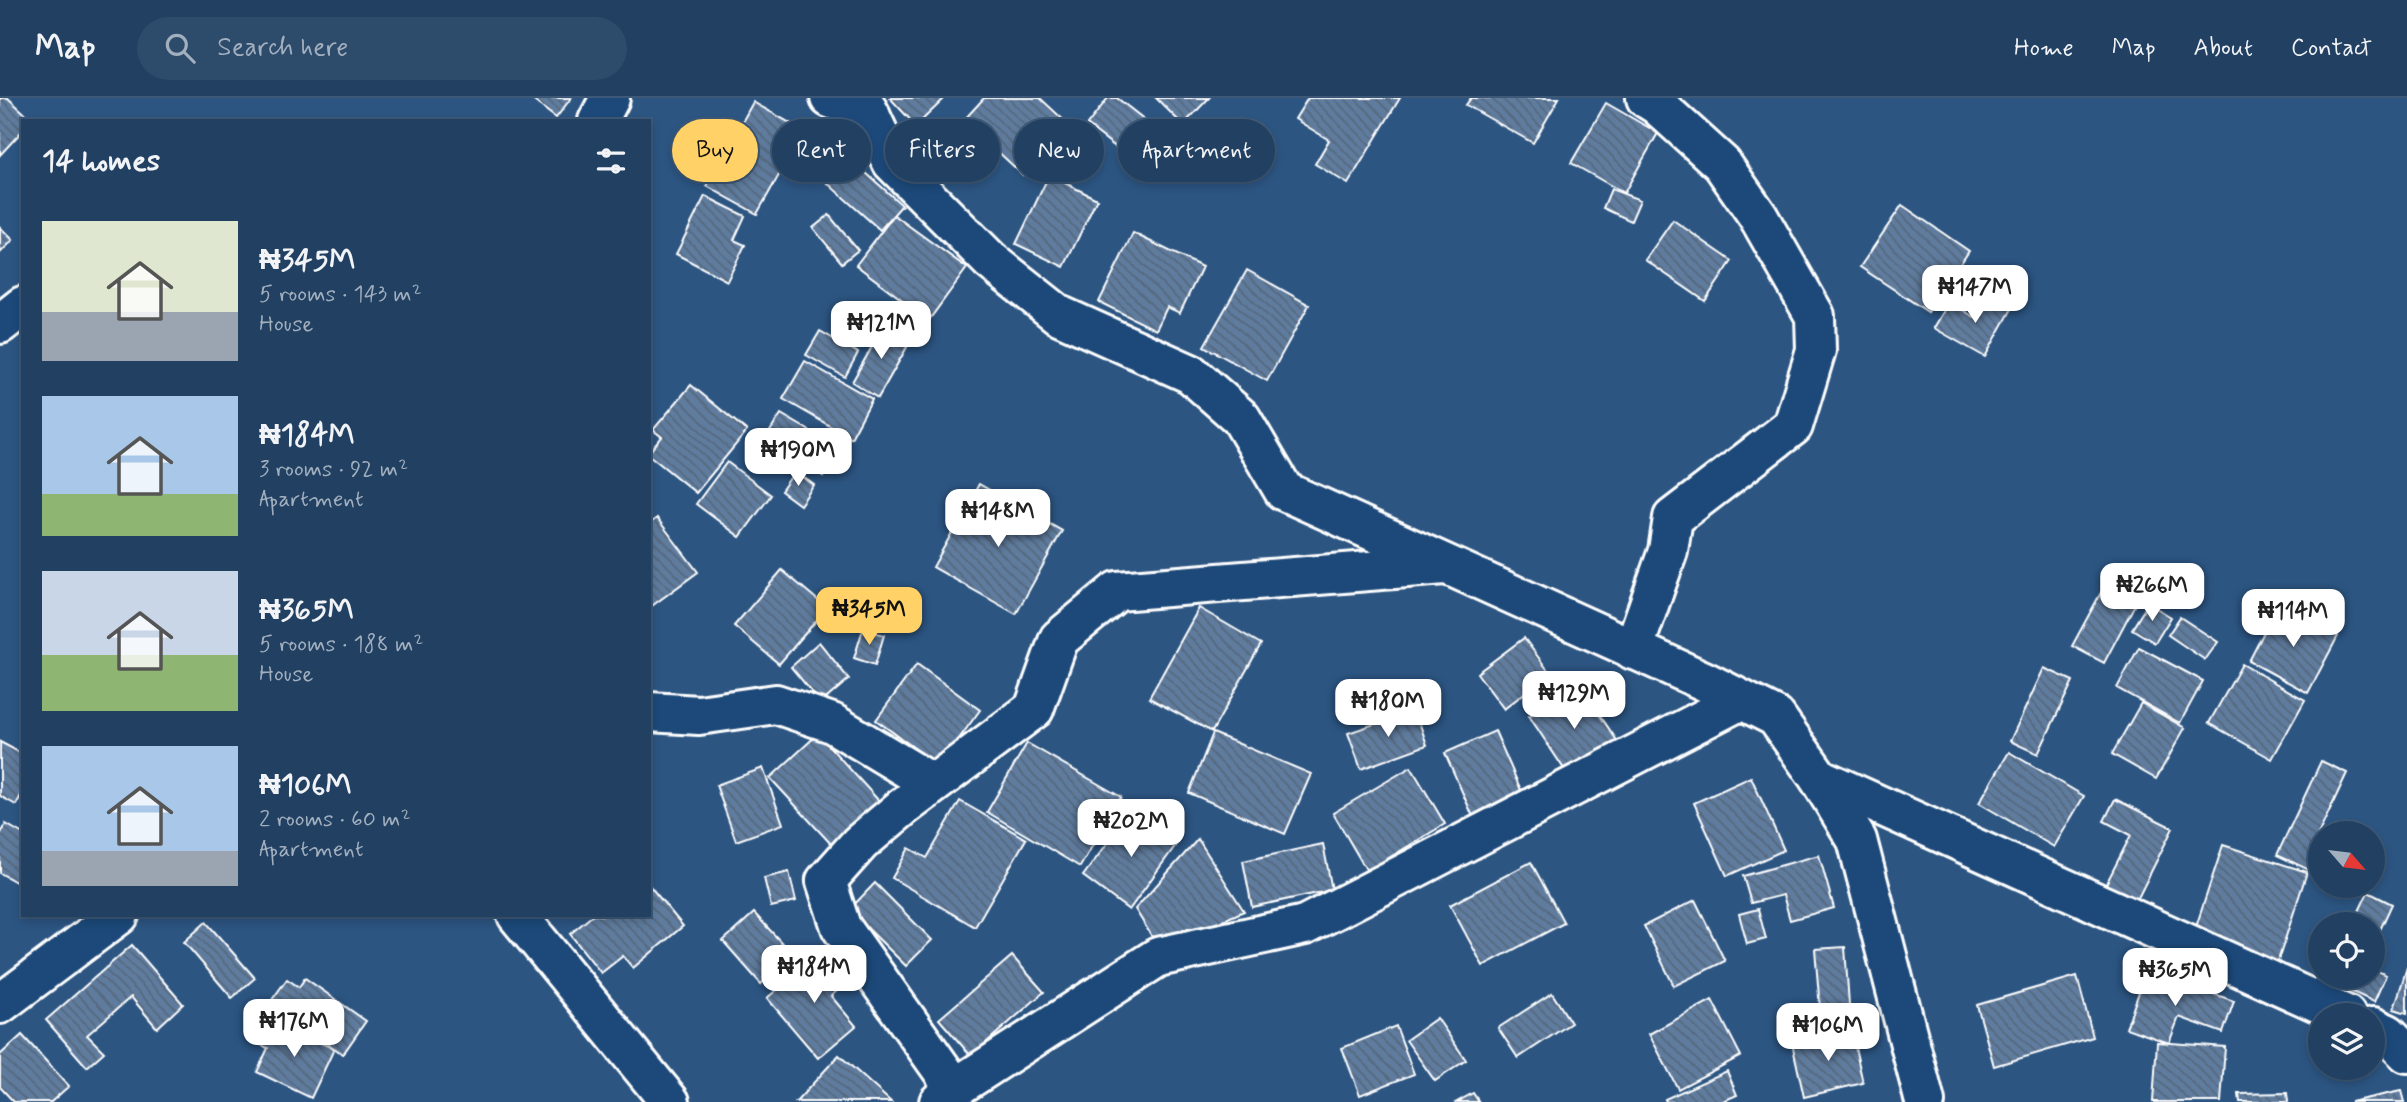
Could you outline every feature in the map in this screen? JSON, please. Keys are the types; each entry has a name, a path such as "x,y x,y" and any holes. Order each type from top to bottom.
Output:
{"street":[{"path":"599,119 610,98"},
{"path":"830,98 866,106 892,162 991,261 1059,315 1191,374 1241,418 1284,491 1776,717 1819,778 1857,840 1925,1102"},
{"path":"1633,650 1668,551 1674,519 1793,426 1816,349 1815,316 1758,216 1722,164 1657,104 1646,98"},
{"path":"0,324 21,308"},
{"path":"1447,565 1118,591 1059,639 1034,709 933,784 860,843 826,881 841,927 947,1095 1158,957 1305,925 1741,700"},
{"path":"651,712 699,715 776,704 832,723 933,784"},
{"path":"1819,778 2319,1003"},
{"path":"0,1004 116,917"},
{"path":"519,917 670,1102"},
{"path":"2385,1033 2407,1053"}],"building":[{"path":"0,98 8,98 31,119 21,119 21,132 0,155"},
{"path":"530,98 571,98 556,118"},
{"path":"890,98 945,98 923,119 910,119"},
{"path":"984,98 1040,98 1063,119 1014,119 1014,167 1000,154 1000,119 965,119"},
{"path":"1108,98 1117,98 1144,119 1118,119 1118,149 1104,138 1104,119 1092,119"},
{"path":"1156,98 1209,98 1189,119 1177,119"},
{"path":"1308,98 1400,98 1348,184 1315,164 1329,140 1295,119"},
{"path":"1471,98 1559,98 1533,143 1466,105"},
{"path":"753,102 783,119 772,119 772,182 775,182 757,214 707,186 709,182 758,182 758,119 744,119"},
{"path":"1606,103 1658,133 1624,193 1571,163"},
{"path":"871,177 902,205 880,230 826,182 871,182"},
{"path":"1046,182 1063,182 1097,199 1064,267 1016,244"},
{"path":"1611,189 1640,200 1631,221 1603,208"},
{"path":"705,196 745,216 734,240 745,245 727,281 676,254"},
{"path":"1902,205 1969,251 1928,312 1860,267"},
{"path":"829,215 858,250 842,263 813,228"},
{"path":"894,215 967,268 929,320 856,265"},
{"path":"1673,220 1732,261 1705,301 1645,260"},
{"path":"0,227 13,240 0,253"},
{"path":"1133,233 1202,267 1180,313 1167,307 1156,330 1099,302"},
{"path":"1247,270 1309,305 1267,381 1204,346"},
{"path":"1990,294 2013,307 1985,357 1934,328 1949,302 1976,318"},
{"path":"885,324 911,340 878,398 852,382"},
{"path":"820,331 858,353 845,377 806,355"},
{"path":"805,361 872,399 851,438 783,399"},
{"path":"691,385 747,431 696,493 651,457 651,450 662,437 653,430"},
{"path":"781,414 839,448 823,476 764,441"},
{"path":"727,462 771,495 740,537 696,504"},
{"path":"795,471 814,485 800,505 781,491"},
{"path":"979,484 1062,531 1016,614 933,567"},
{"path":"657,518 698,572 651,607 651,522"},
{"path":"782,570 827,608 779,664 734,626"},
{"path":"2111,574 2142,591 2104,663 2072,646"},
{"path":"2148,603 2171,617 2155,643 2132,629"},
{"path":"2278,605 2338,636 2308,693 2249,661"},
{"path":"1199,608 1261,644 1212,732 1149,698"},
{"path":"2180,617 2218,642 2205,660 2168,635"},
{"path":"863,629 884,635 875,665 854,658"},
{"path":"1524,638 1550,673 1504,709 1477,673"},
{"path":"819,642 849,679 821,703 791,667"},
{"path":"2139,647 2203,681 2180,723 2117,688"},
{"path":"917,664 980,710 939,766 876,720"},
{"path":"2242,664 2305,700 2272,759 2209,723"},
{"path":"2044,668 2073,681 2038,754 2010,741"},
{"path":"1578,683 1620,745 1570,778 1529,716"},
{"path":"2141,703 2185,728 2156,779 2112,754"},
{"path":"1415,710 1427,745 1361,769 1348,733"},
{"path":"1495,731 1524,797 1474,819 1445,753"},
{"path":"1213,733 1311,774 1285,834 1189,793"},
{"path":"818,734 879,801 832,845 770,778"},
{"path":"0,742 21,753 21,796 16,805 0,796"},
{"path":"1027,743 1121,797 1080,867 987,812"},
{"path":"2009,752 2084,796 2054,847 1979,803"},
{"path":"2321,761 2347,773 2324,821 2308,821 2308,869 2277,855"},
{"path":"1411,767 1445,824 1367,871 1333,813"},
{"path":"763,768 783,824 736,841 716,785"},
{"path":"1751,777 1784,850 1727,876 1694,803"},
{"path":"2115,799 2173,828 2136,902 2105,886 2131,835 2104,821"},
{"path":"960,801 1026,839 975,927 892,878 909,848 927,858"},
{"path":"1133,809 1178,842 1129,910 1083,876"},
{"path":"6,824 21,833 21,885 0,873 0,835"},
{"path":"1198,839 1244,911 1159,948 1135,909"},
{"path":"1323,844 1332,890 1252,907 1243,861"},
{"path":"2223,845 2307,872 2277,964 2193,936"},
{"path":"1819,855 1834,908 1790,920 1783,895 1751,903 1743,876"},
{"path":"1531,862 1564,923 1483,966 1450,905"},
{"path":"789,872 796,901 771,907 764,878"},
{"path":"875,883 932,940 906,966 849,910"},
{"path":"651,887 683,926 633,968 623,956 601,973 570,934 591,917 651,917"},
{"path":"2365,898 2380,898 2392,904 2385,919 2385,912 2359,912"},
{"path":"1695,900 1725,961 1674,986 1644,926"},
{"path":"1758,909 1766,939 1747,944 1739,914"},
{"path":"754,913 793,955 761,984 723,941"},
{"path":"206,922 255,978 232,998 184,942"},
{"path":"132,945 183,1004 157,1028 131,997 87,1035 104,1052 87,1067 46,1020"},
{"path":"1845,947 1850,1019 1821,1021 1815,949"},
{"path":"822,952 847,982 831,996 856,1026 818,1058 767,998"},
{"path":"1012,956 1044,992 971,1056 939,1019"},
{"path":"2407,967 2407,1013 2394,1009"},
{"path":"2147,970 2234,1001 2223,1033 2179,1017 2169,1043 2126,1028"},
{"path":"2077,976 2093,1037 1994,1066 1977,1005"},
{"path":"305,978 366,1021 343,1054 269,1004 287,979 299,987"},
{"path":"2346,989 2380,989 2374,1002"},
{"path":"1552,993 1571,1023 1518,1058 1498,1028"},
{"path":"1712,1000 1741,1056 1678,1089 1649,1034"},
{"path":"1437,1018 1466,1060 1435,1081 1406,1040"},
{"path":"273,1020 334,1049 311,1098 257,1072 268,1048 261,1045"},
{"path":"1396,1026 1414,1074 1360,1095 1342,1048"},
{"path":"1851,1029 1863,1083 1804,1097 1792,1043"},
{"path":"22,1035 69,1086 51,1102 14,1102 0,1087 0,1055"},
{"path":"2157,1042 2225,1047 2221,1102 2153,1102"},
{"path":"839,1055 891,1102 796,1102"},
{"path":"1727,1071 1737,1095 1721,1102 1666,1102 1665,1099"},
{"path":"2401,1091 2404,1102 2350,1102"},
{"path":"1473,1093 1479,1102 1457,1102"},
{"path":"2287,1093 2288,1102 2240,1102 2239,1094"}]}
